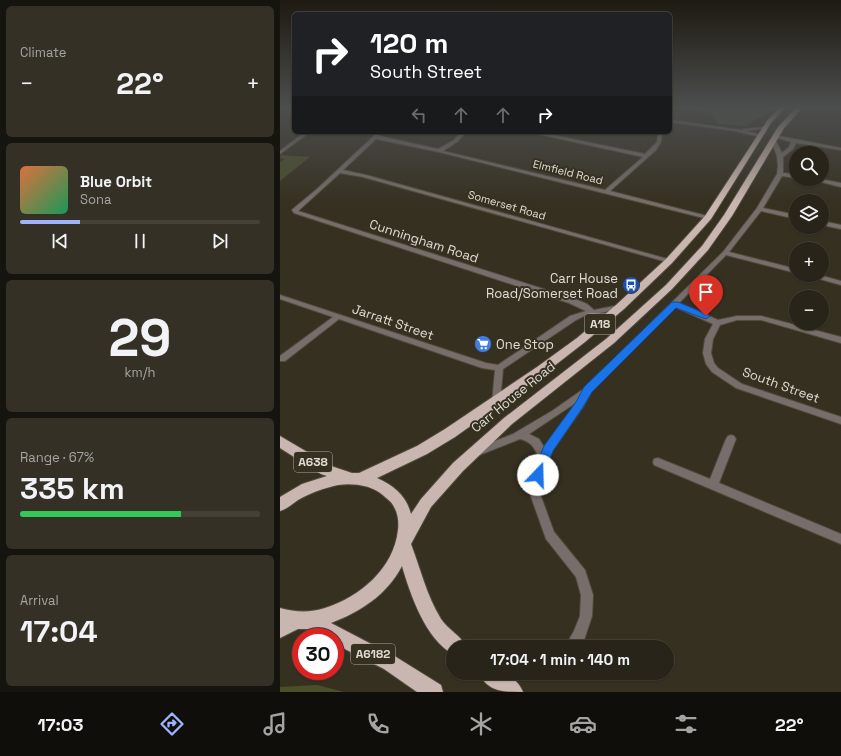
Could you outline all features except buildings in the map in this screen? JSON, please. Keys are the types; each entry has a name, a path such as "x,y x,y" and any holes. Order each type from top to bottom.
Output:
{"highway":[{"name":"Carr House Road","path":"355,478 422,450 496,402 575,345 620,307 669,261 708,217 758,139"},
{"name":"Carr House Road","path":"295,619 335,614 356,603 383,582 398,560 405,540 426,503 458,467 508,421 610,341 669,287 705,248 728,216 773,139"},
{"name":"A638","path":"280,441 326,470 355,478"},
{"path":"280,505 289,498 320,482 355,478 379,484 398,500 405,518 405,540 418,592 436,627 450,640"},
{"path":"280,629 295,619"},
{"name":"A6182","path":"295,619 390,664 434,692"},
{"path":"498,680 514,692"}],"street":[{"path":"280,153 298,139"},
{"path":"339,171 373,139"},
{"name":"Elmfield Road","path":"385,139 708,217"},
{"path":"439,151 458,139"},
{"path":"566,139 647,156"},
{"path":"606,192 647,156 659,142 659,139"},
{"path":"472,454 519,435 555,413 588,390 725,253 760,209 780,174 780,157 775,139"},
{"path":"783,139 841,149"},
{"path":"780,157 791,148 794,141"},
{"name":"Cunningham Road","path":"339,171 295,210 298,213 572,301 584,306 592,312"},
{"name":"Somerset Road","path":"339,171 364,176 669,261"},
{"path":"780,174 789,175"},
{"path":"829,183 841,185"},
{"path":"760,209 789,215"},
{"path":"829,224 841,227"},
{"path":"725,253 789,269"},
{"path":"829,280 841,283"},
{"name":"Jarratt Street","path":"280,297 485,366 499,368"},
{"path":"675,304 706,316 717,323 737,318 761,318 841,340"},
{"path":"496,402 499,368 573,318 592,312 620,307"},
{"path":"282,359 339,316"},
{"name":"South Street","path":"717,323 709,339 707,353 710,364 715,370 739,386 841,421"},
{"path":"576,640 586,616 587,595 581,574 550,535 534,491 538,475 548,449 580,405 588,390"},
{"path":"519,435 532,438 539,443 544,458"},
{"path":"713,485 731,439"},
{"path":"658,462 841,539"}],"green space":[{"path":"281,155 310,157 280,181 280,162 285,159 280,158"},
{"path":"317,685 344,692 280,692 280,687"}],"place":[{"name":"Carr House Road/Somerset Road","path":"631,285"},
{"name":"One Stop","path":"483,344"}],"route":[{"path":"538,475 548,449 580,405 588,390 675,304 706,316"}]}
